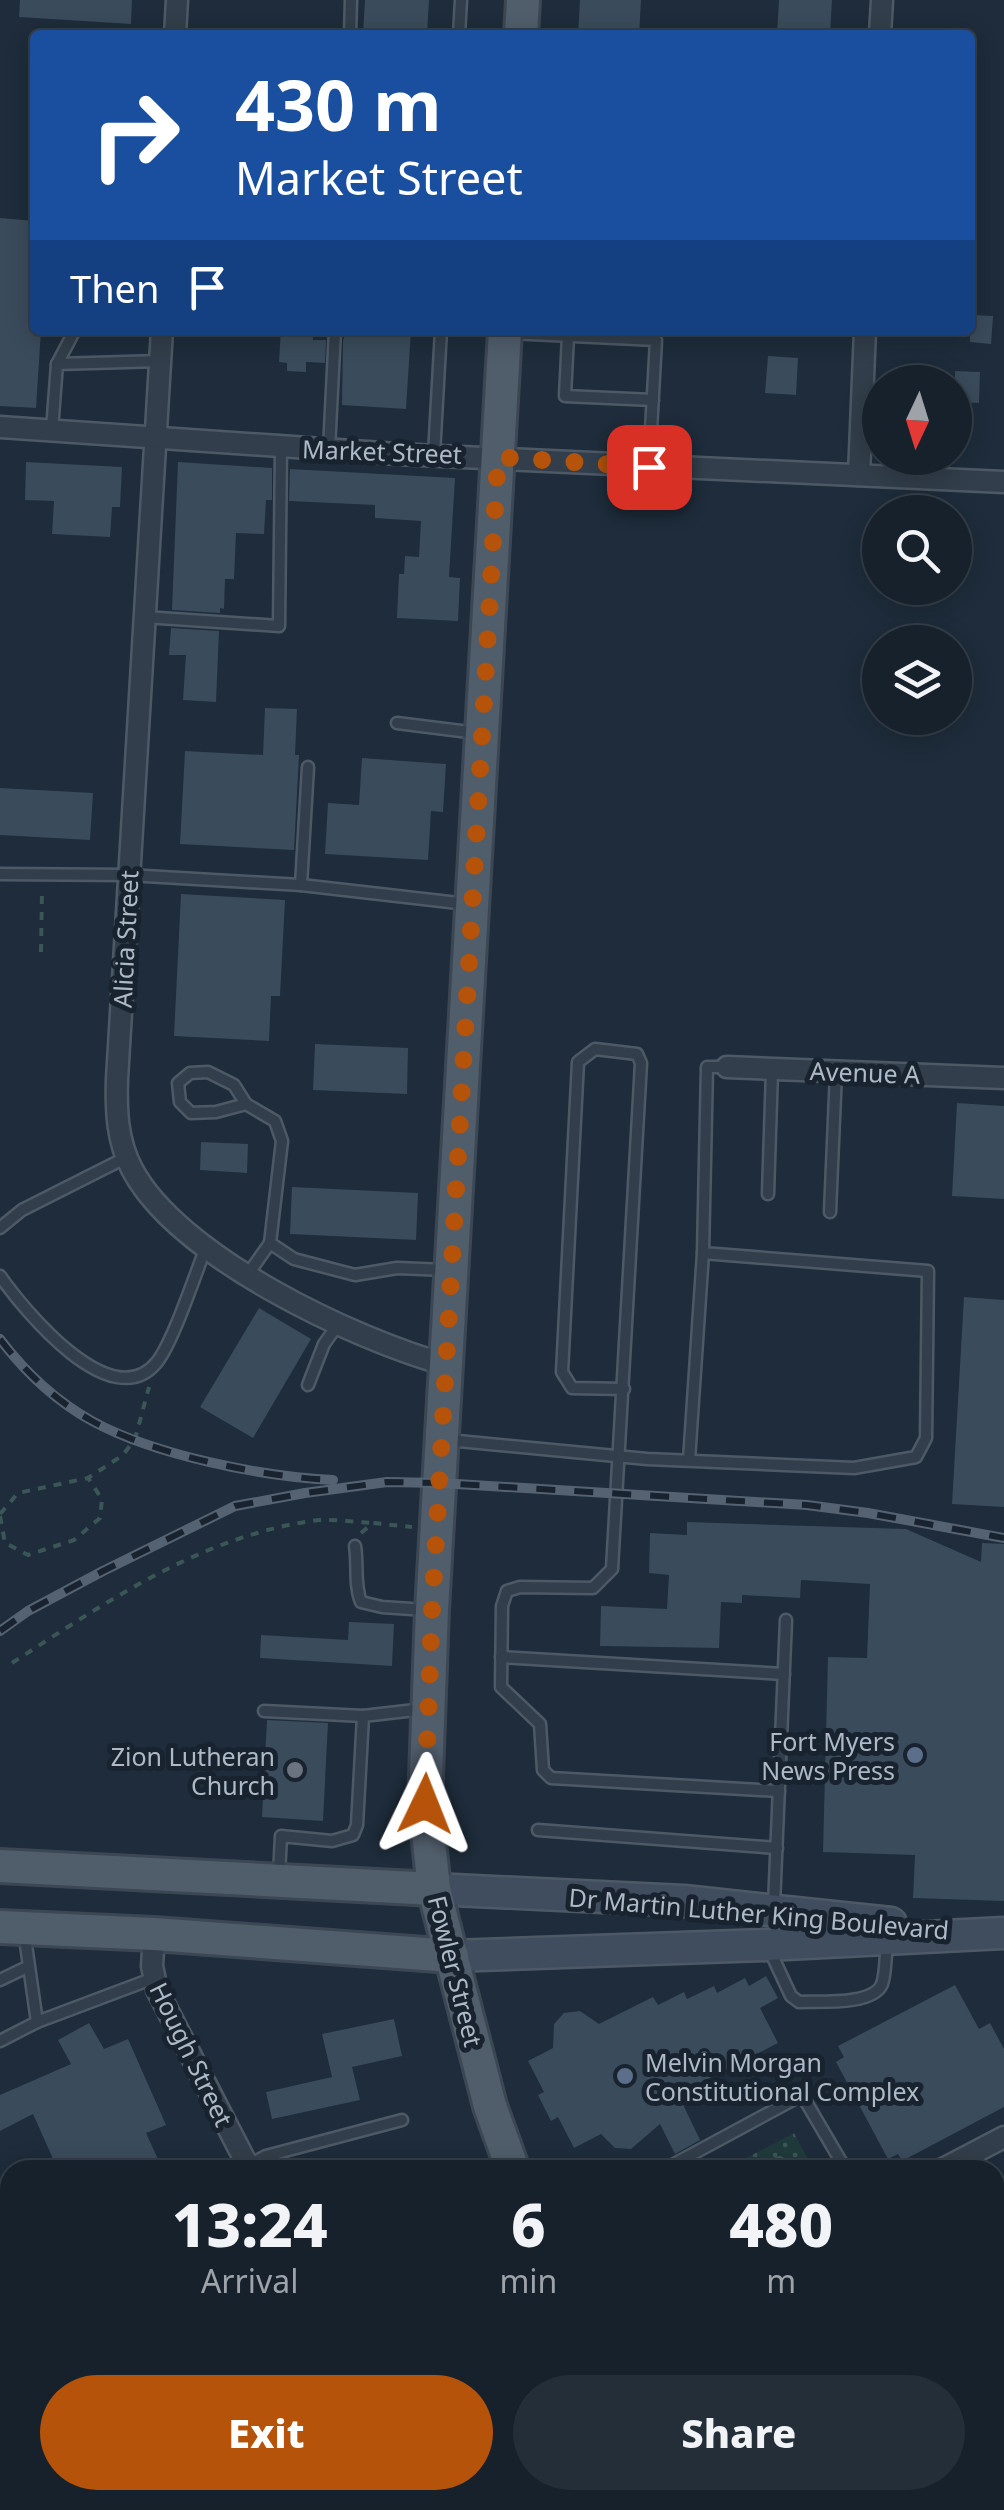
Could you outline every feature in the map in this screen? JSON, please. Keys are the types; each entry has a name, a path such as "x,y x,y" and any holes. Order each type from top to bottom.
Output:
{"main road":[{"path":"521,30 523,0"},
{"name":"Fowler Street","path":"505,335 432,1610 425,1804 434,1889 490,2106 509,2160"},
{"name":"Dr Martin Luther King Boulevard","path":"0,1866 684,1901 991,1933"},
{"path":"547,1953 580,1939 718,1938 752,1934 771,1926 774,1911"},
{"path":"12,1927 452,1956"},
{"name":"Dr Martin Luther King Boulevard","path":"452,1956 767,1946 991,1933"}],"street":[{"path":"175,30 177,0"},
{"path":"880,30 882,0"},
{"name":"Alicia Street","path":"162,335 142,617 116,1114 127,1157 144,1188 161,1208 206,1248 295,1302 413,1356 447,1365"},
{"path":"858,475 866,335"},
{"name":"Market Street","path":"0,427 329,450 1004,482"},
{"name":"Avenue A","path":"726,1067 1004,1078"},
{"name":"Hough Street","path":"154,1934 157,1990 244,2160"},
{"path":"960,2160 1004,2137"}],"lane":[{"path":"350,30 351,0"},
{"path":"459,30 461,0"},
{"path":"52,430 57,364 73,335"},
{"path":"329,450 335,335"},
{"path":"434,454 441,335"},
{"path":"555,335 656,340 649,467"},
{"path":"568,336 565,396 653,400"},
{"path":"57,364 160,361"},
{"path":"142,617 279,626 281,447"},
{"path":"398,723 483,733"},
{"path":"301,885 308,767"},
{"path":"0,874 128,875 301,885 473,905"},
{"path":"624,1389 572,1388 562,1372 578,1062 595,1049 636,1054 641,1062 621,1457 612,1569 593,1588 520,1587 508,1591 502,1606 501,1687 540,1724 543,1770 550,1778 779,1792"},
{"path":"690,1460 702,1253 707,1067 726,1067"},
{"path":"768,1194 772,1068"},
{"path":"830,1212 836,1071"},
{"path":"246,1104 192,1113 180,1102 178,1083 190,1073 208,1072 234,1084 246,1104 275,1121 282,1141 270,1243 248,1274"},
{"path":"0,1228 22,1210 127,1157"},
{"path":"270,1243 294,1259 355,1274 398,1268 452,1270"},
{"path":"0,1276 76,1360 111,1376 135,1377 156,1363 206,1248"},
{"path":"442,1439 621,1457 854,1468 916,1458 926,1438 928,1272 702,1253"},
{"path":"308,1385 324,1344 339,1322"},
{"path":"354,1546 359,1572 356,1590 361,1602 432,1610"},
{"path":"774,1911 786,1620"},
{"path":"501,1656 784,1674"},
{"path":"264,1711 363,1716 428,1709"},
{"path":"278,1880 281,1836 332,1840 353,1835 357,1825 363,1716"},
{"path":"538,1830 777,1848"},
{"path":"12,1927 27,1967 38,2022"},
{"path":"767,1946 791,1996 799,2002 857,2000 882,1985 888,1938"},
{"path":"0,1980 27,1967"},
{"path":"0,2041 38,2022 154,1978"},
{"path":"681,2160 802,2094 840,2160"},
{"path":"260,2160 402,2120"}],"path":[{"path":"41,952 42,875"},
{"path":"88,1478 102,1499 100,1518 74,1540 28,1555 5,1543 0,1514 18,1493 88,1478 123,1455 135,1438 156,1363"},
{"path":"12,1663 137,1583 236,1537 314,1520 437,1531"},
{"path":"354,1546 362,1530 373,1524"}],"green space":[{"path":"794,2133 809,2160 742,2160"}],"building":[{"path":"20,0 132,0 131,24 19,17"},
{"path":"365,0 429,0 427,30 363,30"},
{"path":"580,0 641,0 639,30 578,30"},
{"path":"779,0 832,0 830,30 777,30"},
{"path":"0,218 30,221 30,335 41,335 36,408 0,406"},
{"path":"975,315 993,316 991,344 970,342 970,335 975,335"},
{"path":"281,335 313,335 313,340 326,340 325,363 306,362 306,372 287,371 287,363 279,362"},
{"path":"345,335 411,335 406,409 342,405"},
{"path":"768,356 798,358 796,395 765,393"},
{"path":"972,372 980,372 979,403 972,403"},
{"path":"26,462 122,467 120,507 112,507 110,537 52,534 54,501 25,500"},
{"path":"178,462 272,468 272,500 266,500 264,534 236,533 234,579 225,579 224,609 220,608 220,613 172,610"},
{"path":"290,469 455,478 449,577 460,578 458,621 397,618 399,574 404,574 405,556 419,557 421,521 375,518 375,505 289,501"},
{"path":"171,628 219,631 216,702 183,700 186,655 169,655"},
{"path":"265,708 297,709 294,850 180,844 185,751 263,755"},
{"path":"362,758 446,764 443,812 431,811 428,860 325,854 328,803 359,805"},
{"path":"0,788 93,793 90,840 0,835"},
{"path":"181,894 285,900 280,996 271,996 269,1041 174,1036"},
{"path":"315,1044 408,1048 407,1094 313,1090"},
{"path":"957,1103 1004,1106 1004,1199 952,1196"},
{"path":"201,1142 248,1144 247,1173 200,1170"},
{"path":"292,1187 418,1193 416,1240 290,1234"},
{"path":"964,1297 1004,1300 1004,1507 952,1504"},
{"path":"259,1308 311,1339 253,1438 200,1407"},
{"name":"Fort Myers News Press","path":"687,1522 906,1529 981,1562 982,1543 1004,1544 1004,1901 913,1898 915,1855 823,1852 828,1657 867,1658 870,1584 801,1580 800,1598 742,1595 742,1603 721,1602 719,1648 600,1646 601,1606 667,1609 669,1575 649,1573 650,1533 687,1535"},
{"path":"349,1622 394,1624 392,1666 260,1658 261,1635 348,1640"},
{"name":"Zion Lutheran Church","path":"267,1720 328,1723 323,1821 262,1817"},
{"name":"Melvin Morgan Constitutional Complex","path":"766,1976 778,1998 760,2008 778,2043 678,2094 700,2140 675,2154 660,2124 631,2149 615,2148 601,2134 574,2148 558,2117 551,2121 538,2095 544,2092 528,2061 553,2048 554,2024 564,2013 580,2011 599,2024 653,1997 658,2005 684,1992 687,1999 714,1986 717,1993 745,1978 749,1986"},
{"path":"955,1985 979,2029 990,2023 1004,2049 1004,2107 904,2160 898,2154 888,2159 836,2062 844,2057 838,2046"},
{"path":"394,2019 402,2056 352,2067 360,2100 272,2119 266,2092 332,2077 322,2034"},
{"path":"89,2023 104,2049 128,2039 166,2125 146,2133 158,2160 54,2160 33,2114 0,2131 0,2095 71,2064 58,2040"}],"railway":[{"path":"0,1339 54,1395 117,1433 210,1462 333,1480"},
{"path":"0,1631 28,1611 103,1571 235,1506 387,1482 807,1505 1004,1538"}],"place":[{"name":"Fort Myers News Press","path":"915,1755"},
{"name":"Zion Lutheran Church","path":"295,1770"},
{"name":"Melvin Morgan Constitutional Complex","path":"625,2076"}],"route":[{"path":"425,1804 432,1610 498,457 649,467"}]}
